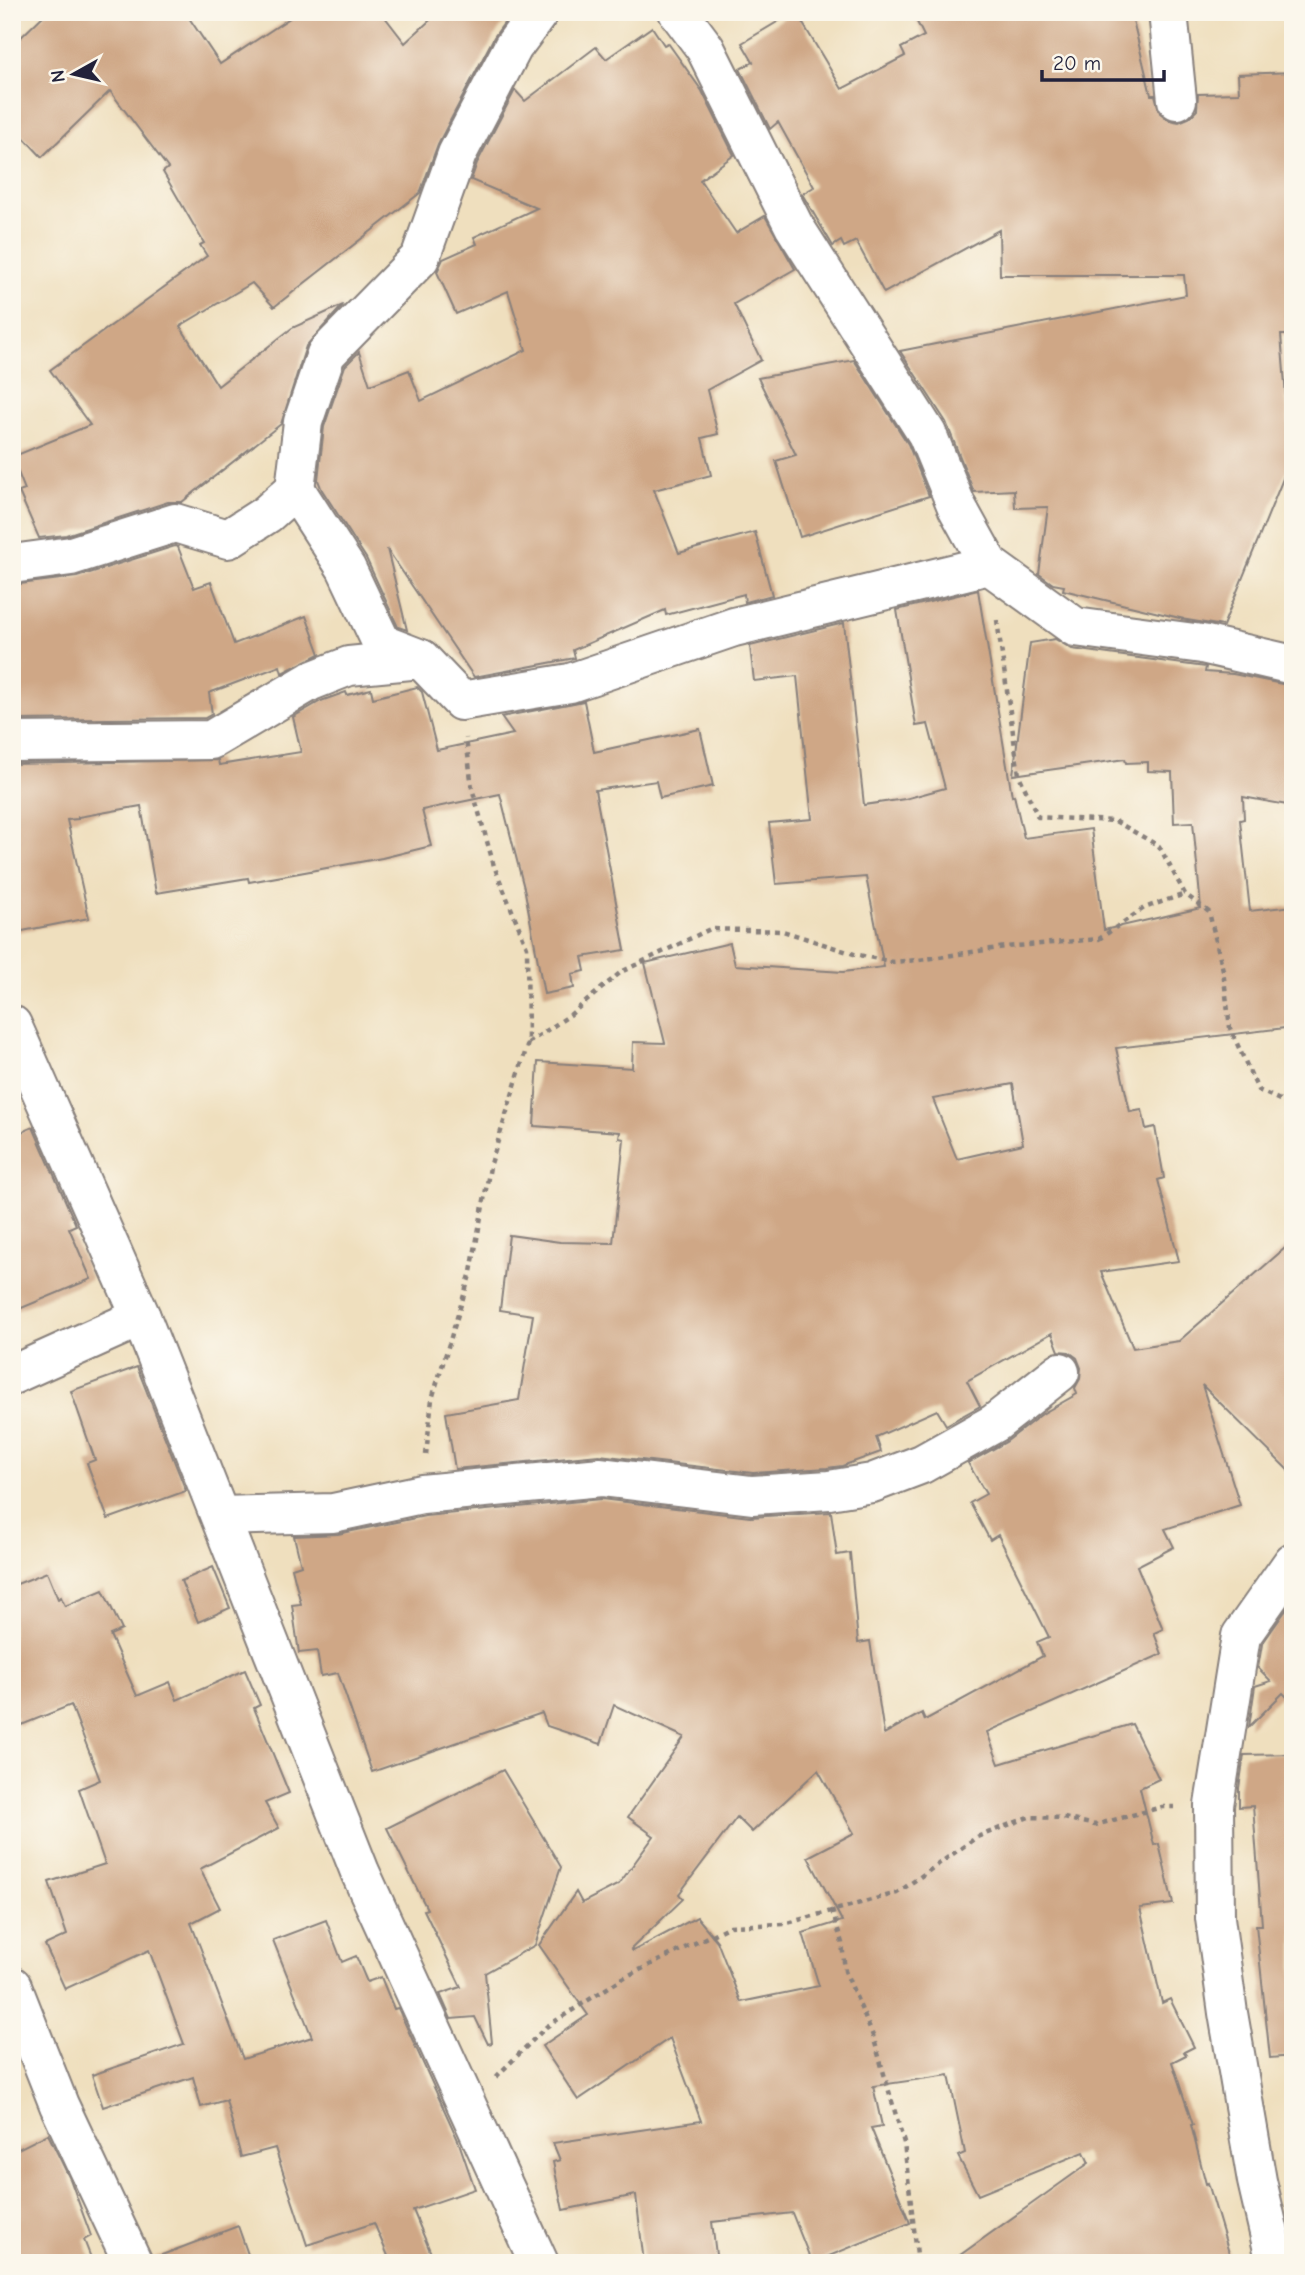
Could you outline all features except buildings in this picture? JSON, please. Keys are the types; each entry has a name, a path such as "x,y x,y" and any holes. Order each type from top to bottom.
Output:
{"street":[{"path":"539,12 513,47 457,154 420,258 326,354 303,422 295,489 346,568 382,644 421,659 461,701 570,683 734,627 989,565"},
{"path":"678,12 705,48 794,226 927,434 957,507 989,565 1075,627 1202,644 1293,665"},
{"path":"1168,12 1177,100"},
{"path":"12,564 71,556 175,523 228,539 267,514 295,489"},
{"path":"12,742 211,740 311,681 349,666 421,659"},
{"path":"12,1025 141,1317 360,1872 539,2263"},
{"path":"12,1374 141,1317"},
{"path":"220,1516 333,1513 422,1494 601,1477 752,1495 828,1490 872,1483 922,1464 995,1423 1060,1372"},
{"path":"1276,2263 1257,2181 1226,2000 1215,1918 1214,1805 1241,1636 1293,1562"},
{"path":"12,1986 59,2105 133,2263"}],"path":[{"path":"989,565 1019,775 1038,817 1115,821 1159,846 1185,894 1209,912 1223,970 1230,1028 1258,1090 1293,1106"},
{"path":"422,1494 432,1399 471,1272 490,1167 528,1043 527,947 494,866 472,788 461,701"},
{"path":"528,1043 570,1015 621,972 710,929 783,931 854,954 891,962 919,960 1005,947 1098,939 1144,908 1185,894"},
{"path":"467,2105 546,2027 623,1978 730,1926 785,1924 897,1893 977,1837 1029,1817 1064,1818 1096,1825 1162,1807 1214,1805"},
{"path":"832,1910 842,1943 845,1971 873,2036 904,2143 918,2263"}]}
